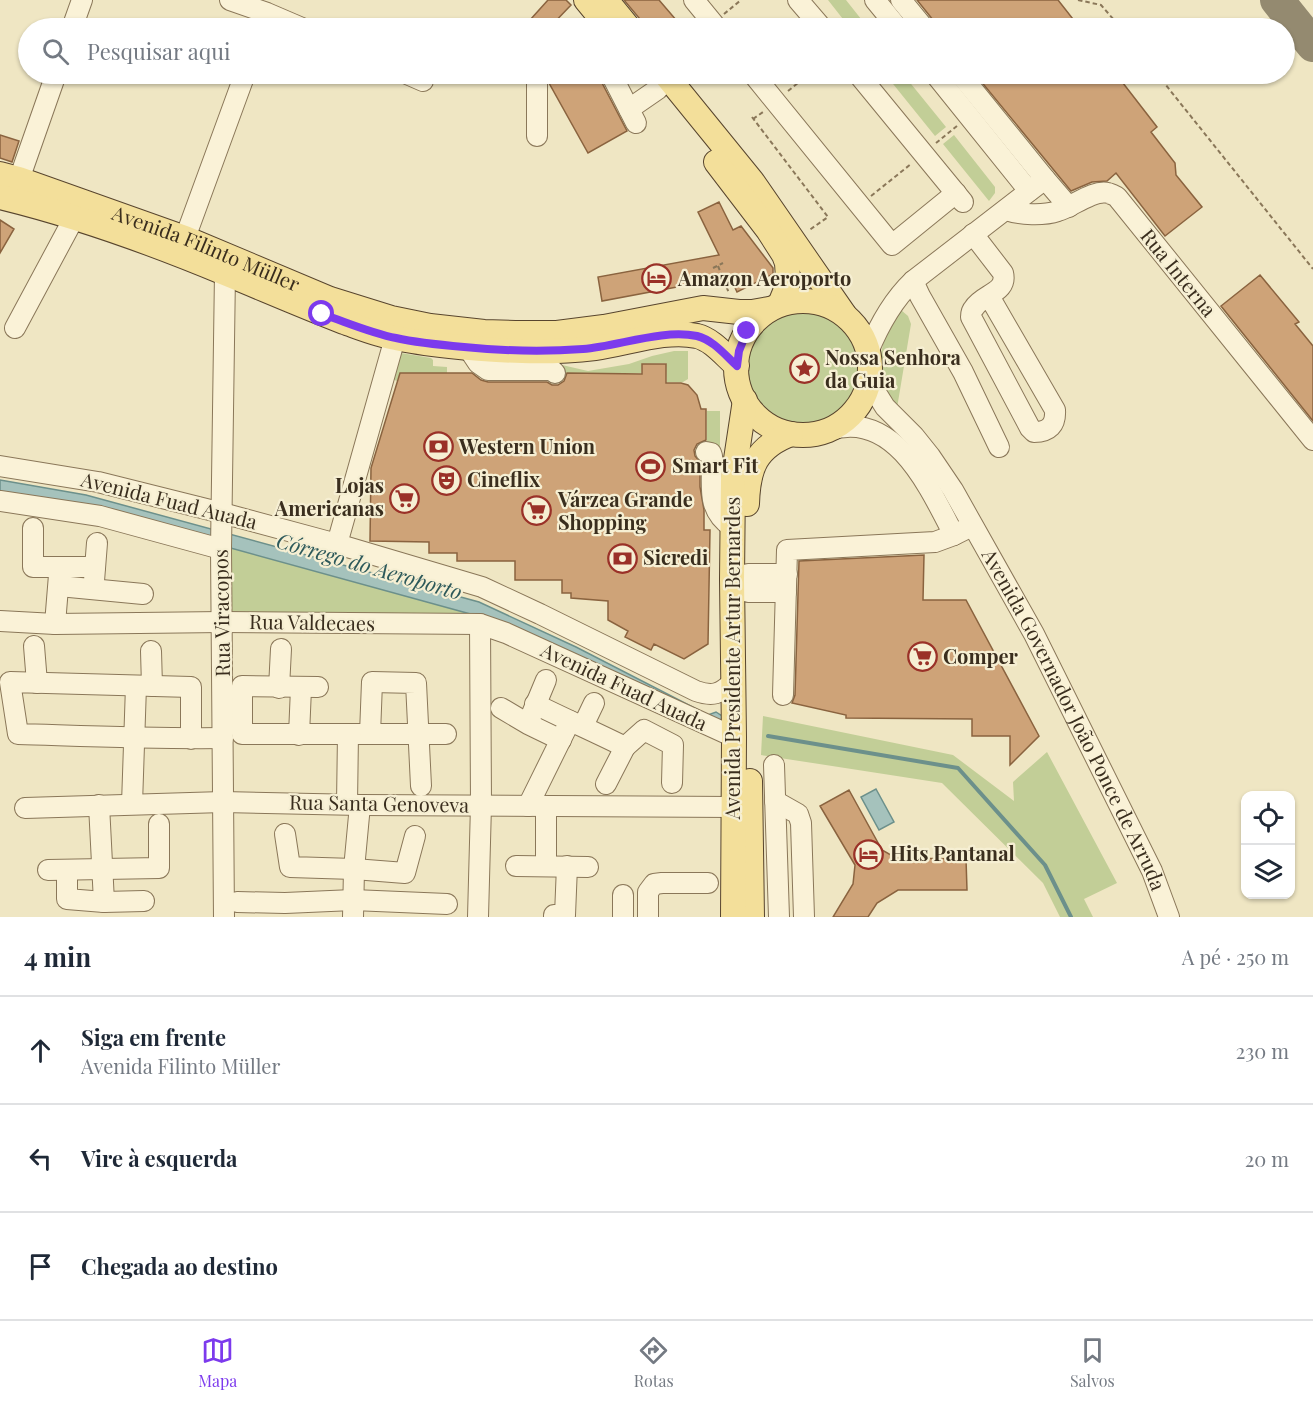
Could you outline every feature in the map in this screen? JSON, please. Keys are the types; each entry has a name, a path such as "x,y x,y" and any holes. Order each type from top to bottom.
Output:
{"main road":[{"path":"586,0 600,18"},
{"path":"660,84 782,251 787,263 787,287 775,307"},
{"path":"661,84 752,181 845,316 859,332 869,363 865,395 848,418 830,430 813,435 791,434 777,430 765,422 754,412 740,387 737,366 739,351 747,331 756,320 775,307 794,300 826,305 845,316"},
{"name":"Avenida Filinto Müller","path":"8,187 74,218 113,230 225,273 322,314 395,338 429,344 517,352 594,348 672,334 686,335 706,339 737,366"},
{"name":"Avenida Filinto Müller","path":"8,187 185,238 330,299 391,318 430,326 514,333 557,333 604,327 704,308 752,312 775,307"},
{"name":"Avenida Presidente Artur Bernardes","path":"733,917 733,479 746,400"},
{"name":"Avenida Presidente Artur Bernardes","path":"752,917 747,489 754,461 774,441 791,434"}],"street":[{"path":"76,18 82,0"},
{"path":"230,0 259,18"},
{"path":"694,0 709,18"},
{"path":"798,0 813,18"},
{"path":"875,0 890,18"},
{"path":"901,0 916,18"},
{"path":"8,187 52,84"},
{"path":"185,238 241,84"},
{"path":"537,84 537,136"},
{"path":"616,84 633,116 653,84"},
{"path":"761,84 892,245 962,201"},
{"path":"866,84 962,201 1003,273 1003,284 998,290 976,304 972,309 971,317 1030,428 1034,432 1041,432 1053,424 1056,418 1055,410 989,296"},
{"path":"943,84 1029,191"},
{"path":"968,84 1069,207"},
{"path":"869,363 886,313 905,288 1045,179"},
{"name":"Rua Interna","path":"1006,210 1017,213 1049,213 1102,192 1117,197 1313,440"},
{"path":"15,328 74,218"},
{"name":"Rua Viracopos","path":"224,917 221,520 225,273"},
{"path":"913,280 963,372 999,447"},
{"path":"337,544 361,493 395,338"},
{"path":"468,348 480,365 488,370 552,370 555,373"},
{"name":"Avenida Governador João Ponce de Arruda","path":"869,363 871,381 879,399 914,436 953,490 1039,645 1152,872 1169,917"},
{"path":"830,430 843,427 859,428 887,437 914,465 934,496 954,535"},
{"path":"706,452 711,453 712,456 714,506 722,519 732,527"},
{"name":"Avenida Fuad Auada","path":"0,466 98,482 221,520 337,544 430,571 482,587 696,691 717,694 733,682"},
{"name":"Avenida Fuad Auada","path":"0,501 100,516 221,549"},
{"name":"Avenida Governador João Ponce de Arruda","path":"786,583 788,550 935,542 974,526"},
{"path":"33,528 33,567 94,567"},
{"path":"388,542 391,549 422,559 430,571"},
{"path":"93,589 97,543"},
{"path":"55,624 60,566"},
{"path":"748,583 786,583 783,695"},
{"path":"58,586 143,594"},
{"name":"Rua Valdecaes","path":"0,621 55,624 222,622 480,624"},
{"path":"478,917 481,805 480,624"},
{"name":"Avenida Fuad Auada","path":"480,624 506,633 734,737"},
{"path":"34,646 37,683"},
{"path":"279,688 281,649"},
{"path":"132,804 134,738 152,651"},
{"path":"528,724 546,680"},
{"path":"191,739 192,687 10,682 18,734 134,738 191,739 223,738"},
{"path":"370,734 372,682 416,683 420,786"},
{"path":"299,735 310,688 242,686 242,735 299,735 348,734 446,734"},
{"path":"546,866 537,806 561,740 594,703"},
{"path":"535,704 625,747"},
{"path":"501,708 561,740"},
{"path":"606,784 625,747 644,730 673,745 672,783"},
{"path":"348,734 353,804 353,908"},
{"path":"774,765 779,917"},
{"path":"775,801 798,814 801,823 810,912"},
{"name":"Rua Santa Genoveva","path":"25,808 223,802 734,807"},
{"path":"99,805 104,902"},
{"path":"144,901 104,902 67,899 57,870 159,868 159,824"},
{"path":"285,834 290,867 405,873 415,836"},
{"path":"516,866 588,867"},
{"path":"554,917 554,915 565,915 567,866"},
{"path":"648,917 648,892 654,884 708,883"},
{"path":"623,895 623,917"},
{"path":"237,902 285,910 353,908 412,910 447,904"}],"path":[{"path":"723,18 741,0"},
{"path":"1078,0 1098,4 1112,18"},
{"path":"1165,84 1313,269"},
{"path":"752,117 828,217 803,234"},
{"path":"713,268 723,263"},
{"path":"718,266 727,287"}],"green space":[{"path":"828,0 846,0 860,18 842,18"},
{"path":"893,84 911,84 946,127 935,136"},
{"path":"954,135 995,187 995,193 989,201 943,144"},
{"path":"901,310 908,316 911,324 897,408 884,383 881,359 887,334"},
{"path":"805,311 827,315 846,327 858,346 862,368 858,390 846,409 827,421 805,425 783,421 764,409 752,390 748,368 752,346 764,327 783,315"},
{"path":"674,351 688,351 688,379 683,382 667,382 666,363 642,364 641,373 562,373 562,365 588,371 629,364"},
{"path":"401,353 431,358 433,366 447,367 447,373 400,373 397,381 392,379"},
{"path":"707,411 720,411 720,488 707,444"},
{"path":"227,547 474,615 490,625 226,617"},
{"path":"763,716 953,755 1014,801 1013,782 1047,752 1117,883 1084,899 1093,917 1060,917 1043,883 942,783 761,755"}],"water":[{"path":"0,480 86,495 479,602 576,647 708,715 716,712 722,716 721,729 474,615 227,547 0,494"},
{"path":"876,789 894,822 879,830 861,797"}],"building":[{"path":"548,0 566,0 571,5 559,18 532,18"},
{"path":"624,0 659,0 674,18 639,18"},
{"path":"917,0 1058,0 1072,18 931,18"},
{"path":"550,84 603,84 627,131 588,153"},
{"path":"983,84 1124,84 1157,127 1151,132 1175,163 1176,175 1202,207 1165,236 1116,173 1107,181 1092,182 1071,191"},
{"path":"0,135 19,141 12,162 0,158"},
{"path":"719,202 733,230 741,226 773,268 773,274 737,292 730,277 602,301 598,277 719,255 698,212"},
{"path":"0,220 14,229 0,253"},
{"path":"1260,275 1299,322 1295,324 1313,346 1313,421 1221,306"},
{"name":"Várzea Grande Shopping","path":"642,364 666,364 666,383 688,385 697,395 701,409 706,409 706,440 697,444 694,450 700,462 704,530 710,530 708,644 684,659 654,644 651,650 625,637 628,631 608,620 608,601 571,598 571,593 562,593 562,580 515,580 515,561 457,561 457,553 429,553 429,542 370,541 371,468 400,373 472,373 488,382 547,382 558,385 564,381 567,373 642,374"},
{"name":"Comper","path":"924,555 923,600 966,600 1039,736 1010,765 1010,736 972,736 972,719 846,718 846,715 792,703 795,695 799,561"},
{"name":"Hits Pantanal","path":"849,790 882,850 896,858 966,859 967,890 898,890 877,903 868,917 833,917 853,884 855,865 820,806"}],"waterway":[{"name":"Córrego do Aeroporto","path":"768,736 958,768 1045,865 1071,917"}],"taxiway":[{"path":"1277,0 1291,18"},
{"path":"1295,22 1313,45"}],"place":[{"name":"Amazon Aeroporto","path":"657,279"},
{"name":"Nossa Senhora da Guia","path":"804,369"},
{"name":"Western Union","path":"438,447"},
{"name":"Smart Fit","path":"651,466"},
{"name":"Cineflix","path":"446,480"},
{"name":"Lojas Americanas","path":"405,498"},
{"name":"Várzea Grande Shopping","path":"537,511"},
{"name":"Sicredi","path":"622,558"},
{"name":"Comper","path":"922,657"},
{"name":"Hits Pantanal","path":"869,854"}],"route":[{"path":"322,314 395,338 429,344 517,352 594,348 672,334 698,336 706,339 737,366 739,351 747,331"}]}
